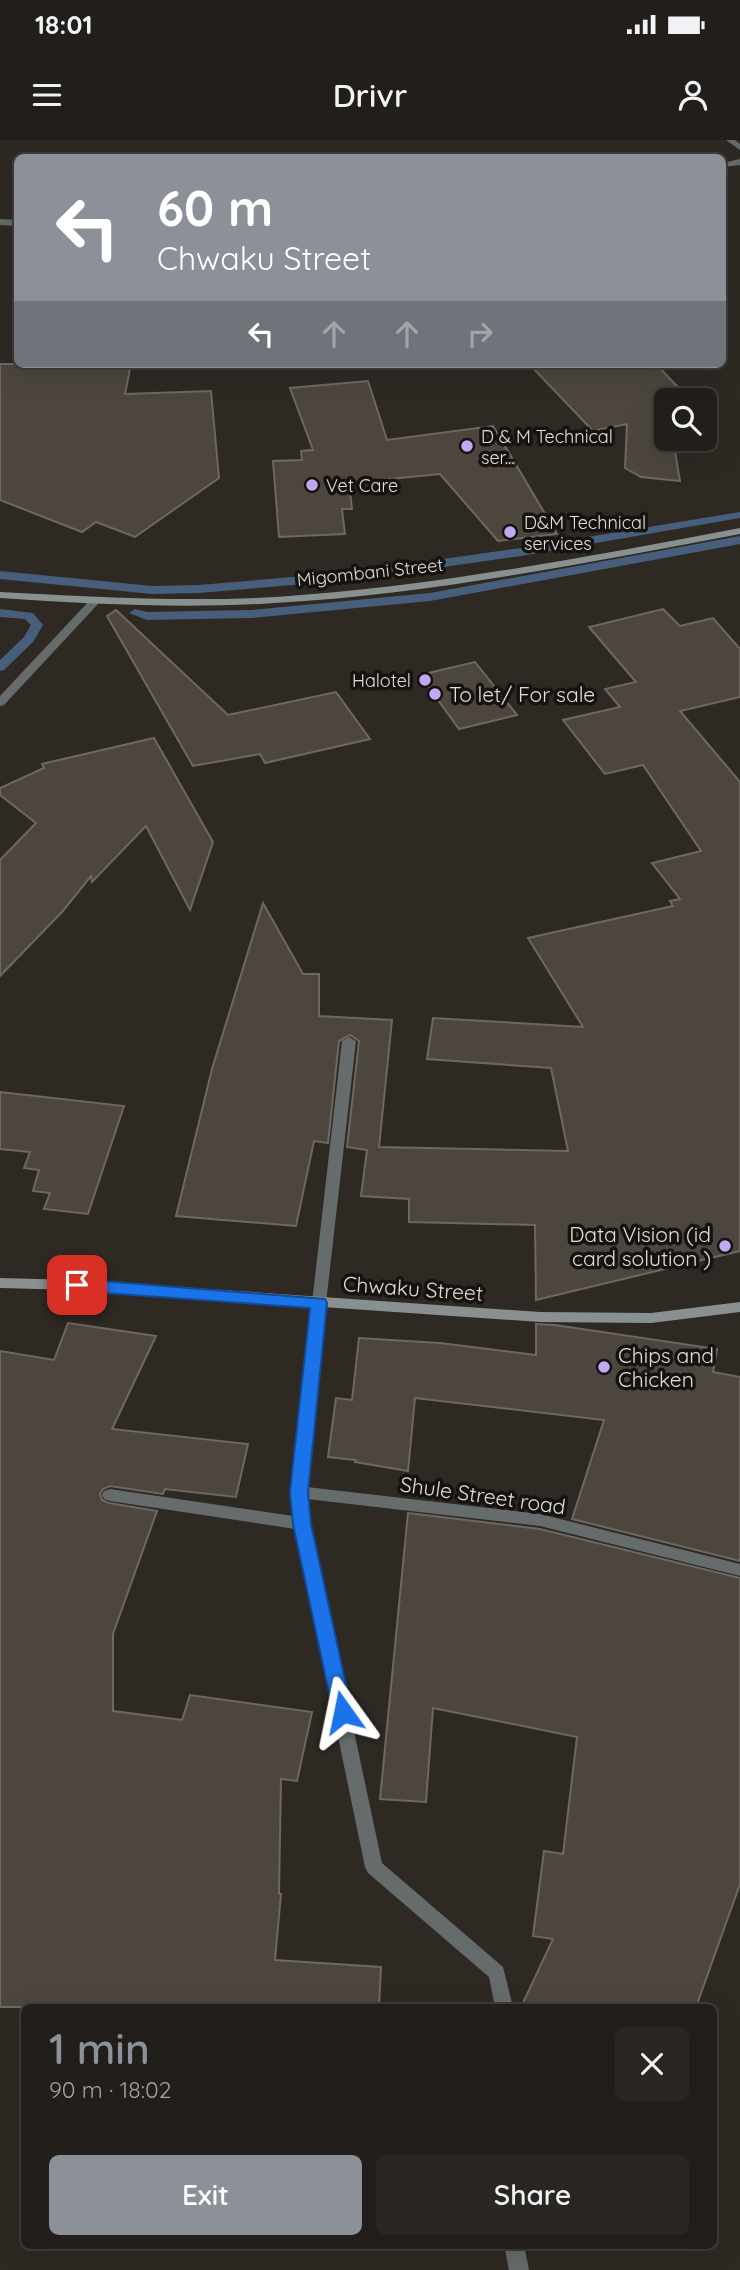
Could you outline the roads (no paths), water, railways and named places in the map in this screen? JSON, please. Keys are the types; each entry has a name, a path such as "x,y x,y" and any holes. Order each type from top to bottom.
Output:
{"main road":[{"name":"Migombani Street","path":"0,595 94,602 276,600 417,586 740,531"},
{"name":"Chwaku Street","path":"0,1283 77,1285 554,1317 651,1318 740,1307"}],"street":[{"path":"730,140 740,148"},
{"path":"0,703 94,602"},
{"path":"349,1041 299,1492 302,1524 374,1867 497,1973 503,2004"},
{"name":"Shule Street road","path":"299,1492 540,1520 740,1570"},
{"path":"110,1496 302,1524"},
{"path":"515,2249 519,2270"}],"waterway":[{"path":"0,575 152,590 199,589 352,576 521,552 740,515"},
{"path":"135,613 147,616 251,614 430,597 740,540"},
{"path":"0,613 29,616 37,625 29,639 0,667"}],"place":[{"name":"D & M Technical ser...","path":"467,446"},
{"name":"Vet Care","path":"312,485"},
{"name":"D&M Technical services","path":"510,532"},
{"name":"Halotel","path":"425,680"},
{"name":"To let/ For sale","path":"435,694"},
{"name":"Data Vision (id card solution )","path":"725,1246"},
{"name":"Chips and Chicken","path":"604,1367"}]}
